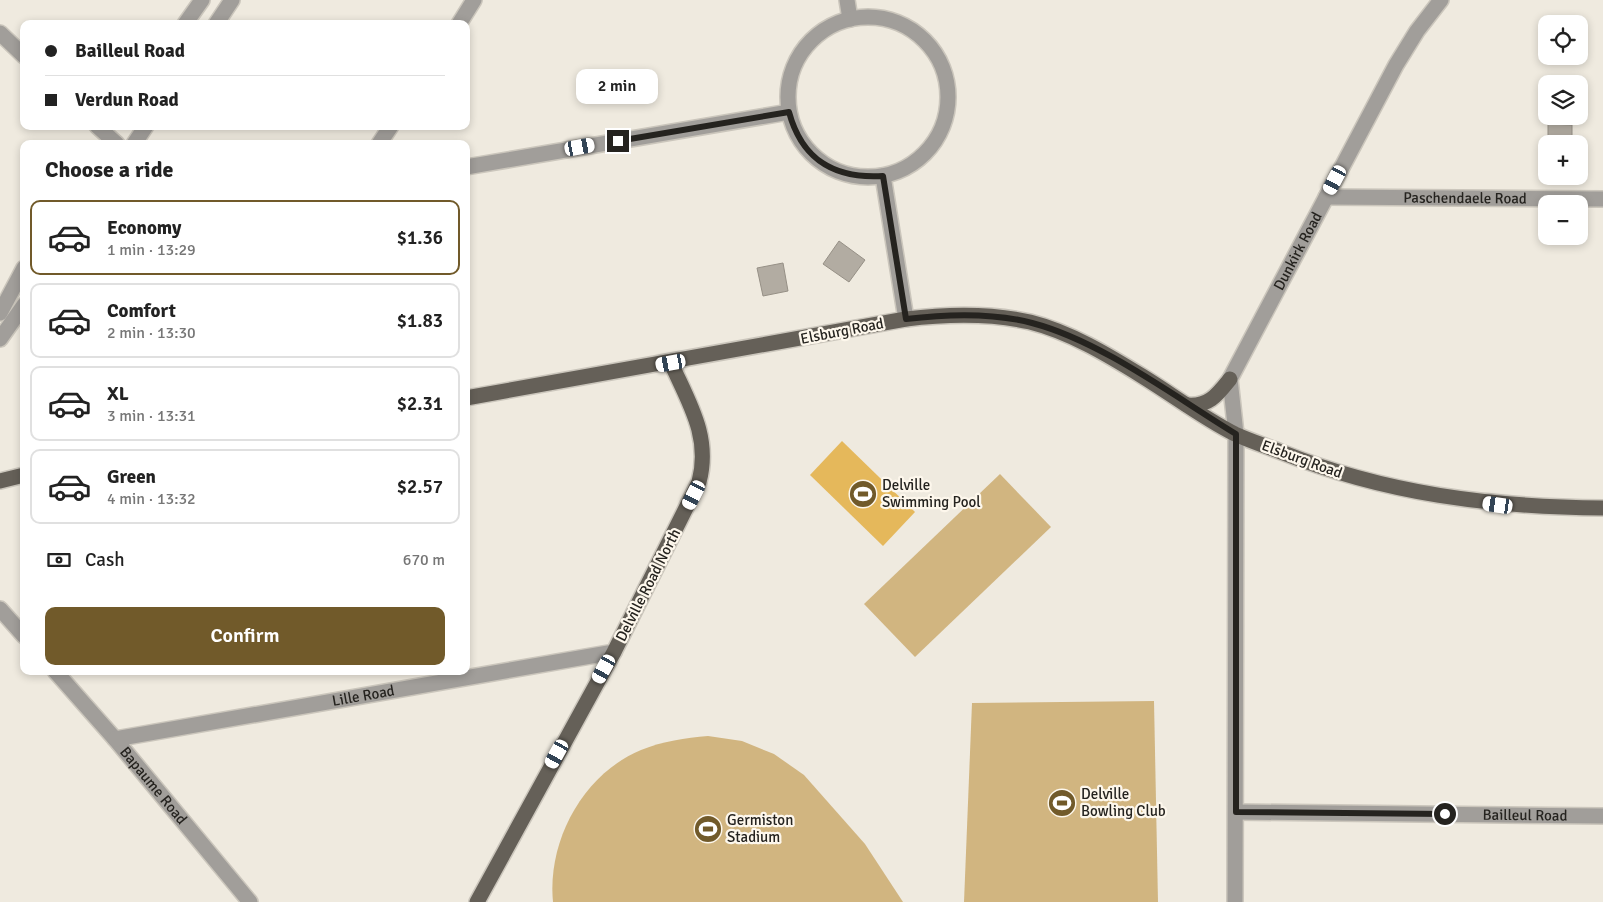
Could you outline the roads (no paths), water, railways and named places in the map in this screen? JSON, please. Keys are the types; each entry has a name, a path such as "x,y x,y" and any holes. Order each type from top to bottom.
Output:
{"main road":[{"name":"Elsburg Road","path":"470,397 671,363 906,319 932,316 984,315 1031,322 1094,348 1236,434 1311,464 1393,488 1498,505 1603,508"},
{"name":"Delville Road North","path":"477,902 614,652 694,495 703,469 704,455 699,429 671,363"},
{"path":"1187,405 1197,406 1211,400 1230,378"},
{"path":"0,474 20,474"},
{"path":"0,481 20,475"}],"street":[{"path":"188,20 202,0"},
{"path":"219,20 232,0"},
{"path":"462,20 474,0"},
{"path":"847,0 850,19"},
{"name":"Dunkirk Road","path":"1230,378 1396,65 1417,31 1441,0"},
{"path":"885,18 902,24 917,33 935,52 946,76 949,93 948,111 943,128 934,143 908,167 883,176 860,177 845,174 819,161 800,139 789,112 789,81 801,53 822,32 850,19 885,18"},
{"path":"0,34 20,52"},
{"path":"470,166 789,112"},
{"path":"883,176 906,319"},
{"name":"Paschendaele Road","path":"1326,197 1603,199"},
{"path":"0,313 20,276"},
{"path":"0,339 20,311"},
{"path":"1230,378 1236,434 1235,902"},
{"path":"0,609 20,632"},
{"name":"Lille Road","path":"115,740 614,652"},
{"name":"Bapaume Road","path":"58,675 250,902"},
{"name":"Bailleul Road","path":"1236,812 1603,816"}],"place":[{"name":"Delville Swimming Pool","path":"863,494"},
{"name":"Delville Bowling Club","path":"1062,803"},
{"name":"Germiston Stadium","path":"708,829"}]}
